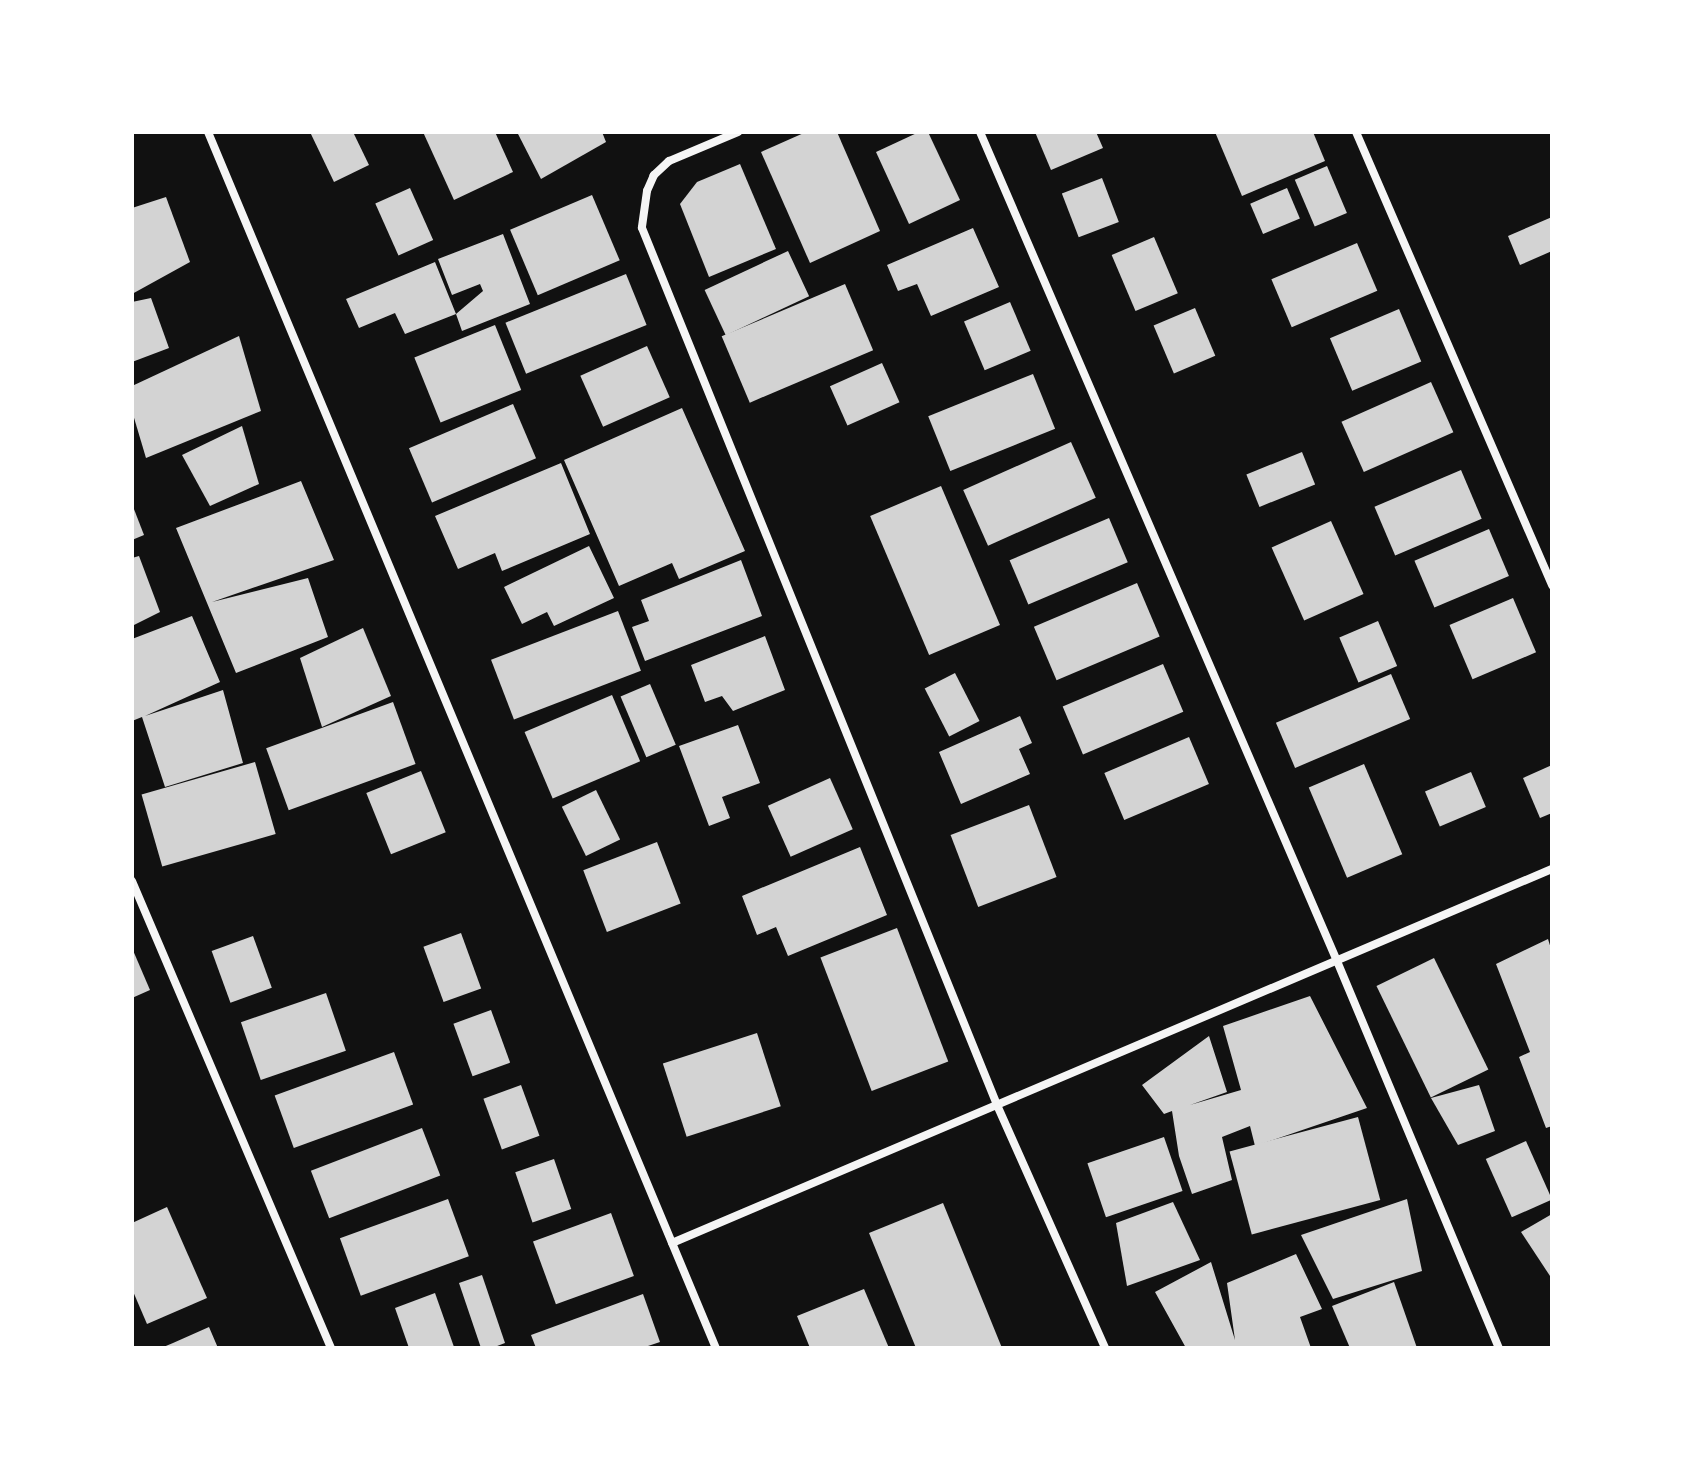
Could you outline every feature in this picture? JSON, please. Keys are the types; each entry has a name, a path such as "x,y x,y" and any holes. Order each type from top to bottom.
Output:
{"street":[{"path":"208,132 716,1348"},
{"path":"738,132 669,161 654,175 647,191 642,228 997,1105 1105,1348"},
{"path":"980,132 1337,961 1499,1348"},
{"path":"1356,132 1552,585"},
{"path":"672,1243 1552,869"},
{"path":"132,881 331,1348"}],"building":[{"path":"310,132 353,132 369,165 334,182"},
{"path":"423,132 495,132 513,172 454,200"},
{"path":"517,132 602,132 606,142 541,179"},
{"path":"806,132 837,132 880,231 810,263 761,152"},
{"path":"919,132 928,132 960,200 909,224 876,152"},
{"path":"1035,132 1096,132 1103,148 1051,170"},
{"path":"1215,132 1313,132 1325,161 1242,196"},
{"path":"740,164 776,249 709,277 680,204 697,182"},
{"path":"1327,166 1347,213 1315,227 1295,180"},
{"path":"1102,178 1119,222 1079,237 1062,193"},
{"path":"410,188 433,240 398,256 375,203"},
{"path":"1287,188 1300,218 1263,234 1250,204"},
{"path":"592,195 620,260 538,295 510,230"},
{"path":"166,197 190,262 132,294 132,208"},
{"path":"1552,217 1552,251 1520,265 1508,236"},
{"path":"973,228 999,287 931,316 917,284 898,291 887,265"},
{"path":"503,234 530,304 462,331 456,314 483,291 480,284 452,295 438,259"},
{"path":"1154,237 1178,293 1135,311 1112,255"},
{"path":"1357,243 1377,291 1292,327 1271,279"},
{"path":"788,251 809,296 726,335 705,290"},
{"path":"435,262 456,314 405,334 395,313 359,328 346,299"},
{"path":"626,274 647,325 526,374 505,323"},
{"path":"845,284 873,350 750,403 722,336"},
{"path":"151,298 169,348 132,362 132,302"},
{"path":"1010,302 1031,351 985,370 964,322"},
{"path":"1195,308 1215,356 1174,373 1154,326"},
{"path":"1399,309 1421,361 1352,391 1330,338"},
{"path":"495,325 521,390 441,422 414,358"},
{"path":"239,336 261,411 146,458 132,411 132,386"},
{"path":"647,346 670,397 603,427 580,376"},
{"path":"882,363 899,402 847,425 830,386"},
{"path":"1033,374 1055,429 950,471 928,416"},
{"path":"1431,382 1453,432 1364,472 1341,422"},
{"path":"513,404 536,458 432,502 409,448"},
{"path":"682,408 745,551 679,579 672,563 619,586 564,460"},
{"path":"242,426 259,484 210,506 182,455"},
{"path":"1071,442 1096,498 988,546 963,490"},
{"path":"1302,452 1315,484 1259,507 1246,474"},
{"path":"561,463 590,534 502,571 495,553 458,569 435,516"},
{"path":"1461,470 1482,519 1395,556 1374,507"},
{"path":"301,481 334,560 212,602 308,578 328,637 236,673 176,528"},
{"path":"941,486 1000,625 929,655 870,516"},
{"path":"132,504 144,535 132,540"},
{"path":"1109,518 1128,562 1028,604 1010,560"},
{"path":"1331,521 1364,594 1304,621 1272,547"},
{"path":"1489,529 1509,576 1434,608 1414,561"},
{"path":"589,546 614,598 554,626 547,612 522,624 504,587"},
{"path":"139,556 160,612 132,626 132,558"},
{"path":"741,560 762,616 645,661 632,627 649,621 641,600"},
{"path":"1137,583 1160,636 1057,680 1034,627"},
{"path":"1513,598 1536,652 1473,679 1449,625"},
{"path":"618,611 641,671 514,719 491,660"},
{"path":"192,616 220,682 145,716 223,690 243,763 165,787 142,717 132,721 132,639"},
{"path":"1378,621 1397,666 1358,683 1339,637"},
{"path":"363,628 391,696 322,727 300,658"},
{"path":"765,636 785,690 733,711 722,696 705,702 691,665"},
{"path":"1163,664 1183,712 1083,754 1063,707"},
{"path":"955,673 980,721 949,737 925,688"},
{"path":"1391,674 1410,719 1295,768 1276,723"},
{"path":"650,684 676,745 646,757 621,697"},
{"path":"612,695 640,761 553,798 525,732"},
{"path":"393,702 416,764 289,810 266,748"},
{"path":"1020,716 1032,743 1019,749 1030,774 961,804 939,752"},
{"path":"738,725 760,783 722,797 730,818 709,826 679,746"},
{"path":"1189,737 1209,784 1124,820 1104,773"},
{"path":"255,762 276,834 162,867 142,795"},
{"path":"1364,764 1402,854 1347,878 1309,787"},
{"path":"1552,765 1552,813 1540,818 1523,778"},
{"path":"421,771 446,832 391,854 366,793"},
{"path":"1471,772 1486,807 1440,827 1425,792"},
{"path":"830,778 853,829 791,857 768,806"},
{"path":"596,790 620,839 586,856 562,807"},
{"path":"1029,805 1057,877 978,907 951,835"},
{"path":"657,842 681,904 607,932 583,870"},
{"path":"860,847 887,915 788,956 776,927 757,935 742,896"},
{"path":"897,928 948,1062 872,1091 820,957"},
{"path":"461,933 481,988 444,1002 423,947"},
{"path":"253,936 272,988 230,1003 212,951"},
{"path":"1548,939 1552,952 1552,1126 1546,1128 1519,1057 1530,1052 1496,964"},
{"path":"132,948 150,990 132,998"},
{"path":"1434,958 1488,1069 1431,1098 1376,986"},
{"path":"326,993 346,1051 261,1080 241,1022"},
{"path":"1310,996 1367,1108 1255,1146 1250,1126 1222,1137 1232,1180 1192,1194 1179,1156 1172,1111 1164,1114 1142,1085 1209,1036 1227,1092 1190,1105 1241,1090 1223,1026"},
{"path":"491,1010 510,1063 473,1076 453,1024"},
{"path":"757,1033 781,1106 687,1137 663,1064"},
{"path":"394,1052 413,1105 294,1148 275,1095"},
{"path":"521,1085 539,1136 502,1149 483,1099"},
{"path":"1479,1085 1495,1131 1458,1145 1431,1098"},
{"path":"1358,1117 1380,1200 1252,1234 1230,1151"},
{"path":"422,1128 440,1176 329,1218 311,1171"},
{"path":"1164,1137 1183,1191 1106,1217 1087,1163"},
{"path":"1526,1141 1552,1199 1512,1217 1486,1159"},
{"path":"554,1159 571,1209 532,1222 515,1172"},
{"path":"448,1199 469,1256 361,1296 340,1238"},
{"path":"1407,1199 1422,1271 1333,1299 1301,1235"},
{"path":"1173,1202 1200,1260 1127,1286 1116,1223"},
{"path":"943,1203 1002,1348 916,1348 869,1233"},
{"path":"167,1207 207,1298 147,1324 132,1289 132,1223"},
{"path":"611,1213 634,1276 556,1304 533,1241"},
{"path":"1552,1214 1552,1279 1521,1232"},
{"path":"1296,1254 1322,1309 1300,1317 1311,1348 1186,1348 1155,1292 1211,1262 1235,1340 1227,1283"},
{"path":"482,1275 505,1343 492,1348 481,1348 459,1283"},
{"path":"1394,1282 1417,1348 1350,1348 1332,1306"},
{"path":"864,1289 889,1348 810,1348 797,1316"},
{"path":"435,1293 454,1347 409,1348 395,1308"},
{"path":"643,1294 660,1342 642,1348 536,1348 531,1335"},
{"path":"209,1327 218,1348 161,1348 173,1343"}]}
